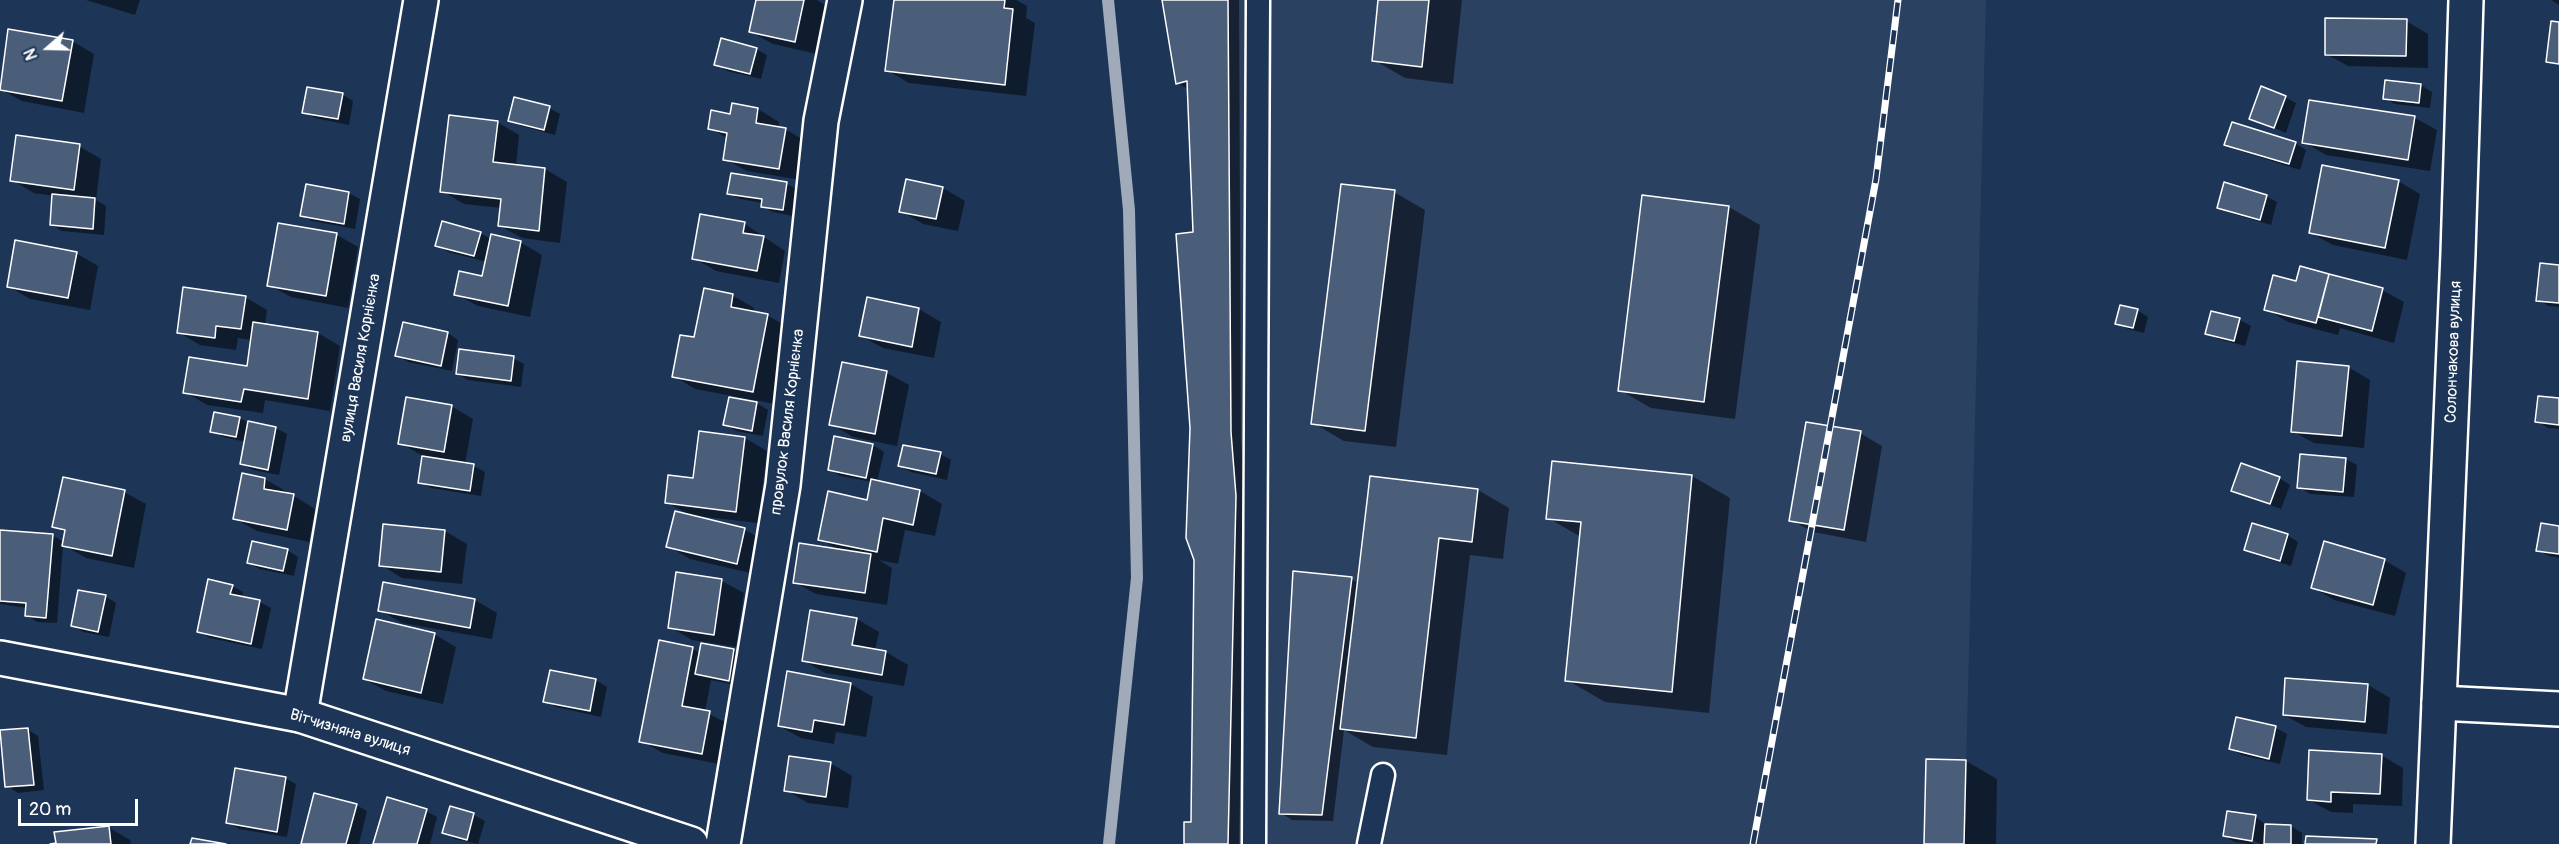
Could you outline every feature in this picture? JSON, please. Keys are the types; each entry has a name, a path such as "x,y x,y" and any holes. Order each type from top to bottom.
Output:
{"street":[{"name":"вулиця Василя Корнієнка","path":"300,715 421,0"},
{"name":"провулок Василя Корнієнка","path":"723,844 783,485 821,121 845,0"},
{"name":"Солончакова вулиця","path":"2433,844 2466,0"},
{"name":"Вітчизняна вулиця","path":"0,658 300,715 691,844"},
{"path":"2439,703 2559,709"}],"lane":[{"path":"1254,844 1258,0"},
{"path":"1369,844 1383,775"}],"shaded area":[{"path":"1162,0 1986,0 1964,844 1184,844 1184,822 1191,821 1194,560 1186,538 1193,232 1187,82 1176,84"}],"building":[{"path":"756,0 804,0 795,42 749,32"},
{"path":"894,0 1005,0 1004,8 1013,9 1005,85 885,71"},
{"path":"1162,0 1228,0 1231,432 1236,496 1228,844 1184,844 1184,822 1191,822 1194,560 1186,538 1190,428 1176,234 1193,232 1187,81 1176,84"},
{"path":"1378,0 1429,0 1422,67 1372,61"},
{"path":"2325,18 2407,19 2406,56 2325,55"},
{"path":"2551,21 2559,22 2559,64 2546,62"},
{"path":"8,29 73,40 62,101 0,90"},
{"path":"721,38 757,48 750,74 714,65"},
{"path":"2385,80 2421,84 2419,103 2383,99"},
{"path":"2261,86 2286,96 2274,128 2249,119"},
{"path":"307,87 343,93 338,119 302,113"},
{"path":"514,97 550,106 544,130 508,121"},
{"path":"2309,100 2415,116 2408,160 2302,143"},
{"path":"732,103 758,108 756,123 786,128 779,169 723,160 727,133 708,129 711,110 730,114"},
{"path":"449,115 498,121 493,162 545,168 539,231 498,226 501,199 440,192"},
{"path":"2232,122 2296,142 2289,164 2224,145"},
{"path":"16,135 80,144 74,190 10,181"},
{"path":"2322,165 2399,180 2385,248 2309,233"},
{"path":"731,173 787,182 783,210 761,207 762,199 727,194"},
{"path":"906,179 943,187 936,219 899,212"},
{"path":"2224,182 2267,195 2260,220 2217,208"},
{"path":"306,184 349,192 344,224 300,216"},
{"path":"1341,184 1395,190 1365,431 1311,424"},
{"path":"52,194 95,198 93,229 50,225"},
{"path":"1642,195 1729,206 1704,402 1618,391"},
{"path":"700,214 745,222 743,233 764,236 757,271 692,259"},
{"path":"442,221 481,232 474,256 435,246"},
{"path":"278,223 337,233 326,296 267,286"},
{"path":"491,234 521,241 508,306 454,295 459,271 482,276"},
{"path":"15,240 77,252 68,298 7,287"},
{"path":"2540,263 2559,265 2559,303 2536,301"},
{"path":"2300,266 2329,274 2316,323 2264,310 2273,275 2296,281"},
{"path":"2329,274 2383,288 2372,331 2318,317"},
{"path":"183,287 246,296 241,329 216,326 215,338 177,333"},
{"path":"704,288 733,294 731,307 768,314 753,392 672,377 680,335 694,337"},
{"path":"867,297 919,308 912,347 859,336"},
{"path":"2120,305 2138,309 2133,328 2115,324"},
{"path":"2211,311 2240,318 2234,341 2205,334"},
{"path":"253,322 318,332 308,399 244,389 241,402 183,393 189,357 247,366"},
{"path":"403,322 448,332 441,366 395,356"},
{"path":"459,349 514,356 511,381 456,374"},
{"path":"2297,361 2349,366 2342,436 2291,432"},
{"path":"842,362 887,371 875,434 829,425"},
{"path":"2538,396 2559,398 2559,425 2535,422"},
{"path":"406,397 452,405 444,452 398,444"},
{"path":"729,397 757,402 752,431 723,425"},
{"path":"214,412 240,417 236,437 210,432"},
{"path":"248,421 276,427 268,470 240,464"},
{"path":"1806,422 1861,431 1844,530 1789,521"},
{"path":"699,431 745,437 736,512 665,503 668,475 693,478"},
{"path":"834,436 873,444 866,478 828,470"},
{"path":"903,445 941,452 936,474 898,466"},
{"path":"2300,454 2346,458 2343,492 2297,488"},
{"path":"422,456 474,464 470,491 418,483"},
{"path":"1552,461 1692,475 1672,692 1565,681 1581,522 1546,519"},
{"path":"2241,463 2280,477 2270,504 2231,491"},
{"path":"242,473 265,478 264,489 294,494 287,530 233,519"},
{"path":"1370,476 1478,489 1472,542 1439,538 1416,738 1340,729"},
{"path":"63,477 125,490 112,556 62,546 65,530 52,527"},
{"path":"871,479 920,490 913,525 883,518 877,552 818,540 828,491 867,500"},
{"path":"675,511 745,528 737,564 666,547"},
{"path":"2252,523 2288,534 2280,561 2244,550"},
{"path":"2541,523 2559,526 2559,554 2536,551"},
{"path":"383,524 445,530 441,572 379,566"},
{"path":"0,530 53,534 46,618 25,616 26,603 0,601"},
{"path":"252,541 288,549 283,571 247,563"},
{"path":"2324,541 2385,559 2373,605 2311,588"},
{"path":"799,543 871,554 865,593 793,583"},
{"path":"1293,571 1352,577 1322,815 1279,814"},
{"path":"676,572 722,579 714,635 668,628"},
{"path":"208,579 233,585 230,594 260,600 251,644 197,632"},
{"path":"383,582 475,599 470,628 378,611"},
{"path":"78,590 106,595 98,632 71,626"},
{"path":"810,610 857,618 852,645 886,651 882,675 802,661"},
{"path":"376,619 435,633 421,693 363,679"},
{"path":"659,640 693,647 682,706 710,711 702,754 639,742"},
{"path":"701,643 734,649 729,681 695,674"},
{"path":"550,670 596,679 590,711 543,702"},
{"path":"787,671 851,683 844,725 814,720 812,732 778,726"},
{"path":"2285,678 2368,684 2365,722 2283,715"},
{"path":"2236,717 2276,726 2269,759 2229,749"},
{"path":"28,728 34,785 5,787 0,730"},
{"path":"2309,750 2382,754 2380,794 2331,792 2331,802 2307,800"},
{"path":"789,756 831,762 826,797 784,791"},
{"path":"1926,759 1966,760 1964,844 1924,844"},
{"path":"235,768 286,777 277,832 226,823"},
{"path":"314,793 357,804 346,844 301,844"},
{"path":"387,797 427,809 417,844 373,844"},
{"path":"450,806 474,813 467,840 442,833"},
{"path":"2227,811 2256,815 2252,841 2223,836"},
{"path":"2265,824 2291,825 2291,844 2264,844"},
{"path":"109,826 111,844 50,844 56,843 54,832"},
{"path":"2306,836 2377,839 2376,844 2305,844"},
{"path":"192,838 226,844 190,844"}],"waterway":[{"path":"1108,0 1129,210 1137,578 1109,844"}],"railway":[{"path":"1753,844 1876,179 1898,0"}]}
